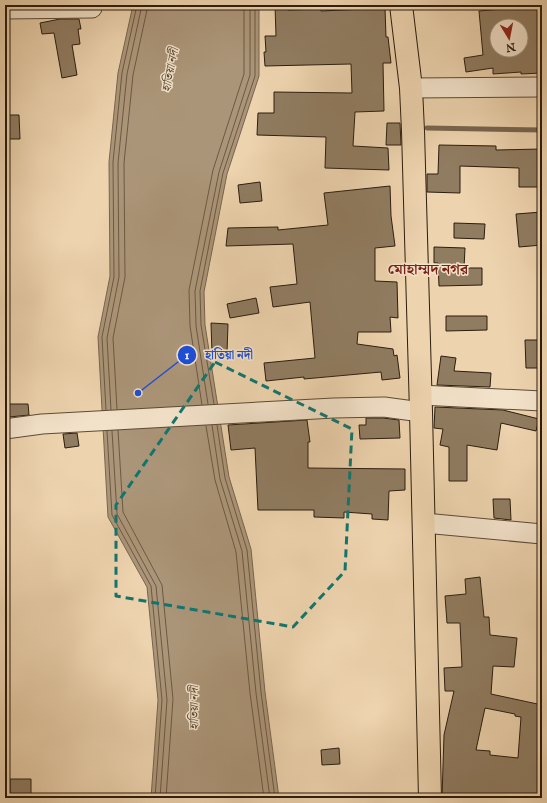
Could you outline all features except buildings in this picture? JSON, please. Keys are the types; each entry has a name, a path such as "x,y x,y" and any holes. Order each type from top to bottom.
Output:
{"main road":[{"path":"401,5 411,88 421,403 430,798"}],"street":[{"path":"5,9 92,8"},
{"path":"411,88 542,87"},
{"path":"5,429 42,424 268,411 384,407 421,403 542,401"},
{"path":"424,523 542,534"}],"highlighted area":[{"path":"215,362 352,429 345,571 293,627 116,596 116,505"}],"water":[{"path":"133,5 259,5 259,76 227,174 204,292 205,325 229,477 251,549 265,692 279,798 151,798 158,700 147,587 108,517 98,337 110,276 109,162 118,73"}],"waterway":[{"path":"427,128 542,130"}],"place":[{"name":"হাতিয়া নদী","path":"138,393"}],"district":[{"name":"মোহাম্মদ নগর","path":"428,269"}]}
